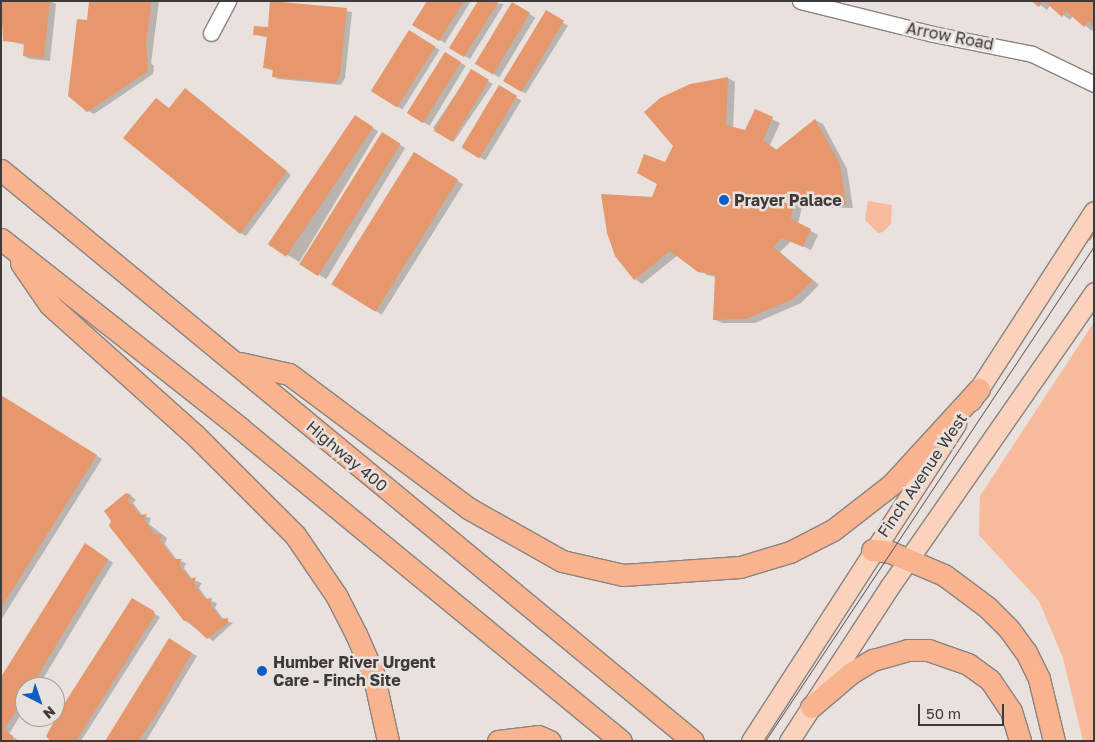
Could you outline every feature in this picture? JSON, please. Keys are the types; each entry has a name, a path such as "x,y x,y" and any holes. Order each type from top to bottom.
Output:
{"highway":[{"name":"Highway 400","path":"1,170 693,740"},
{"path":"6,242 50,305 196,436 295,535 336,595 356,634 373,673 388,741"},
{"path":"6,242 240,428 621,741"},
{"path":"235,361 289,374 468,508 562,561 623,576 740,567 790,552 833,530 892,484 980,389"},
{"path":"872,550 890,552 908,561 944,574 963,588 1009,629 1026,652 1039,679 1054,741"},
{"path":"811,706 851,673 873,660 908,650 928,650 968,664 990,680 1011,711 1020,741"},
{"path":"498,741 538,736 550,741"}],"main road":[{"name":"Finch Avenue West","path":"751,741 872,550 980,389 1094,211"},
{"path":"789,741 908,561 1094,292"}],"street":[{"path":"212,33 228,1"},
{"name":"Arrow Road","path":"800,1 933,34 1032,54 1094,84"}],"shaded area":[{"path":"868,201 892,205 891,224 883,232 878,233 865,220"},
{"path":"1094,322 1094,741 1083,741 1063,658 1039,601 979,535 980,496"}],"building":[{"path":"1,1 50,1 44,58 23,56 24,43 3,41"},
{"path":"89,1 152,1 146,42 148,71 87,112 68,96 77,19 87,20"},
{"path":"270,1 347,8 340,75 336,83 272,77 273,69 263,68 267,36 253,35 254,26 268,27"},
{"path":"427,1 464,1 439,41 412,25"},
{"path":"478,1 499,1 464,57 449,48"},
{"path":"1031,1 1043,1 1039,7"},
{"path":"1044,1 1094,1 1094,28 1089,20 1084,27 1066,11 1062,17"},
{"path":"512,2 530,13 493,75 475,64"},
{"path":"546,10 564,21 521,92 503,81"},
{"path":"409,30 435,46 397,107 371,91"},
{"path":"445,52 461,62 423,123 407,113"},
{"path":"471,69 489,80 452,142 434,131"},
{"name":"Prayer Palace","path":"728,77 726,125 745,130 755,109 773,117 763,140 776,150 815,119 840,164 846,204 794,203 791,219 811,229 803,247 782,238 773,247 813,281 793,299 746,319 713,320 715,275 698,272 670,251 634,280 615,256 607,233 601,194 652,197 657,184 637,173 644,154 665,162 673,146 644,112 660,98 690,84"},
{"path":"499,85 517,96 479,158 461,148"},
{"path":"185,88 287,171 240,234 123,138 156,98 169,108"},
{"path":"355,115 373,127 286,257 268,244"},
{"path":"382,132 401,144 318,276 299,264"},
{"path":"414,152 458,180 375,312 331,284"},
{"path":"1094,228 1094,235 1090,241 1087,239"},
{"path":"1,395 97,455 1,608"},
{"path":"126,493 131,495 128,500 140,515 147,514 144,520 155,534 162,534 160,540 174,559 182,559 179,564 190,579 196,577 194,584 205,599 212,598 210,604 221,619 228,618 228,623 207,639 188,621 184,621 109,526 111,521 104,511"},
{"path":"85,543 108,559 37,677 15,677 15,712 4,730 13,736 13,741 1,741 1,677"},
{"path":"132,598 154,611 155,615 76,741 50,741 46,736 51,727 65,727 65,702"},
{"path":"169,638 192,653 154,718 138,741 105,741"}],"tram line":[{"path":"765,741 1094,246"}],"place":[{"name":"Prayer Palace","path":"724,200"},
{"name":"Humber River Urgent Care - Finch Site","path":"262,671"}]}
